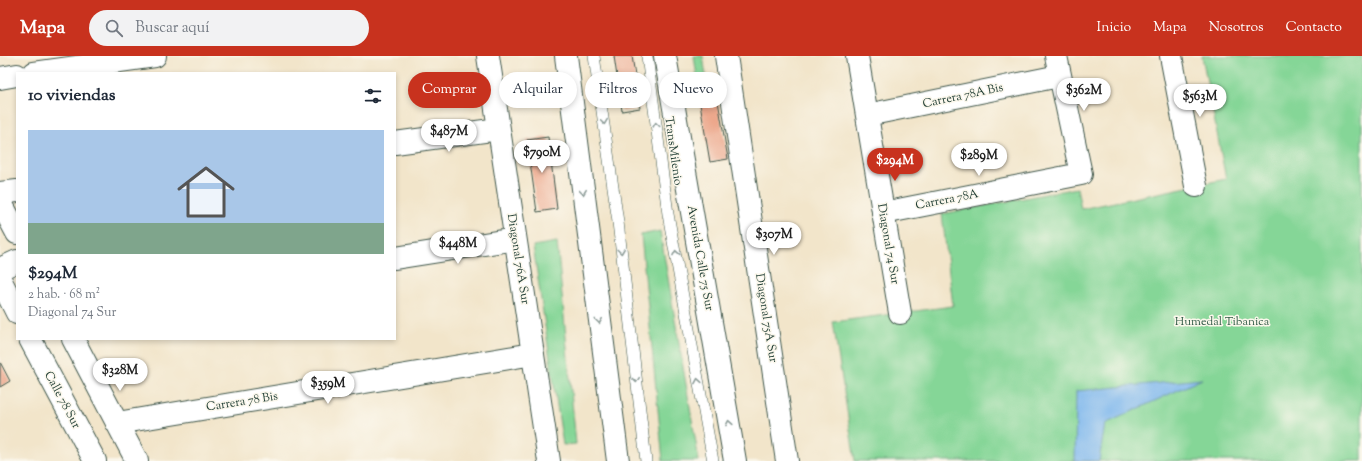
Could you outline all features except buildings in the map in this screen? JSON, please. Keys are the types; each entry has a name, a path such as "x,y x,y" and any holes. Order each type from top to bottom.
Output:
{"street":[{"path":"41,72 155,56"},
{"name":"Diagonal 76A Sur","path":"488,56 549,461"},
{"path":"566,56 618,461"},
{"name":"Avenida Calle 75 Sur","path":"665,56 735,461"},
{"name":"Diagonal 75A Sur","path":"726,56 787,461"},
{"name":"Diagonal 74 Sur","path":"857,56 900,313"},
{"path":"1170,56 1196,186"},
{"name":"Carrera 78A Bis","path":"867,115 1057,66"},
{"name":"Carrera 78A","path":"883,213 1081,174 1057,66"},
{"path":"0,78 16,75"},
{"path":"396,143 499,129"},
{"path":"0,193 16,191"},
{"path":"0,201 16,231"},
{"path":"396,258 515,239"},
{"path":"0,269 16,261"},
{"path":"0,279 16,310"},
{"name":"Calle 78 Sur","path":"31,340 95,461"},
{"path":"74,340 136,461"},
{"name":"Carrera 78 Bis","path":"116,423 533,354"}],"lane":[{"path":"594,56 618,222 646,461"},
{"name":"TransMilenio","path":"647,56 668,214 712,461"}],"green space":[{"path":"694,56 703,56 705,72 696,72"},
{"name":"Humedal Tibanica","path":"1202,56 1362,56 1362,461 855,461 833,322 953,306 942,214 1077,188 1081,209 1226,179"},
{"path":"660,231 699,461 663,461 641,235"},
{"path":"557,242 576,444 563,445 533,246"}],"water":[{"path":"1202,379 1105,424 1099,461 1075,461 1076,391"}]}
